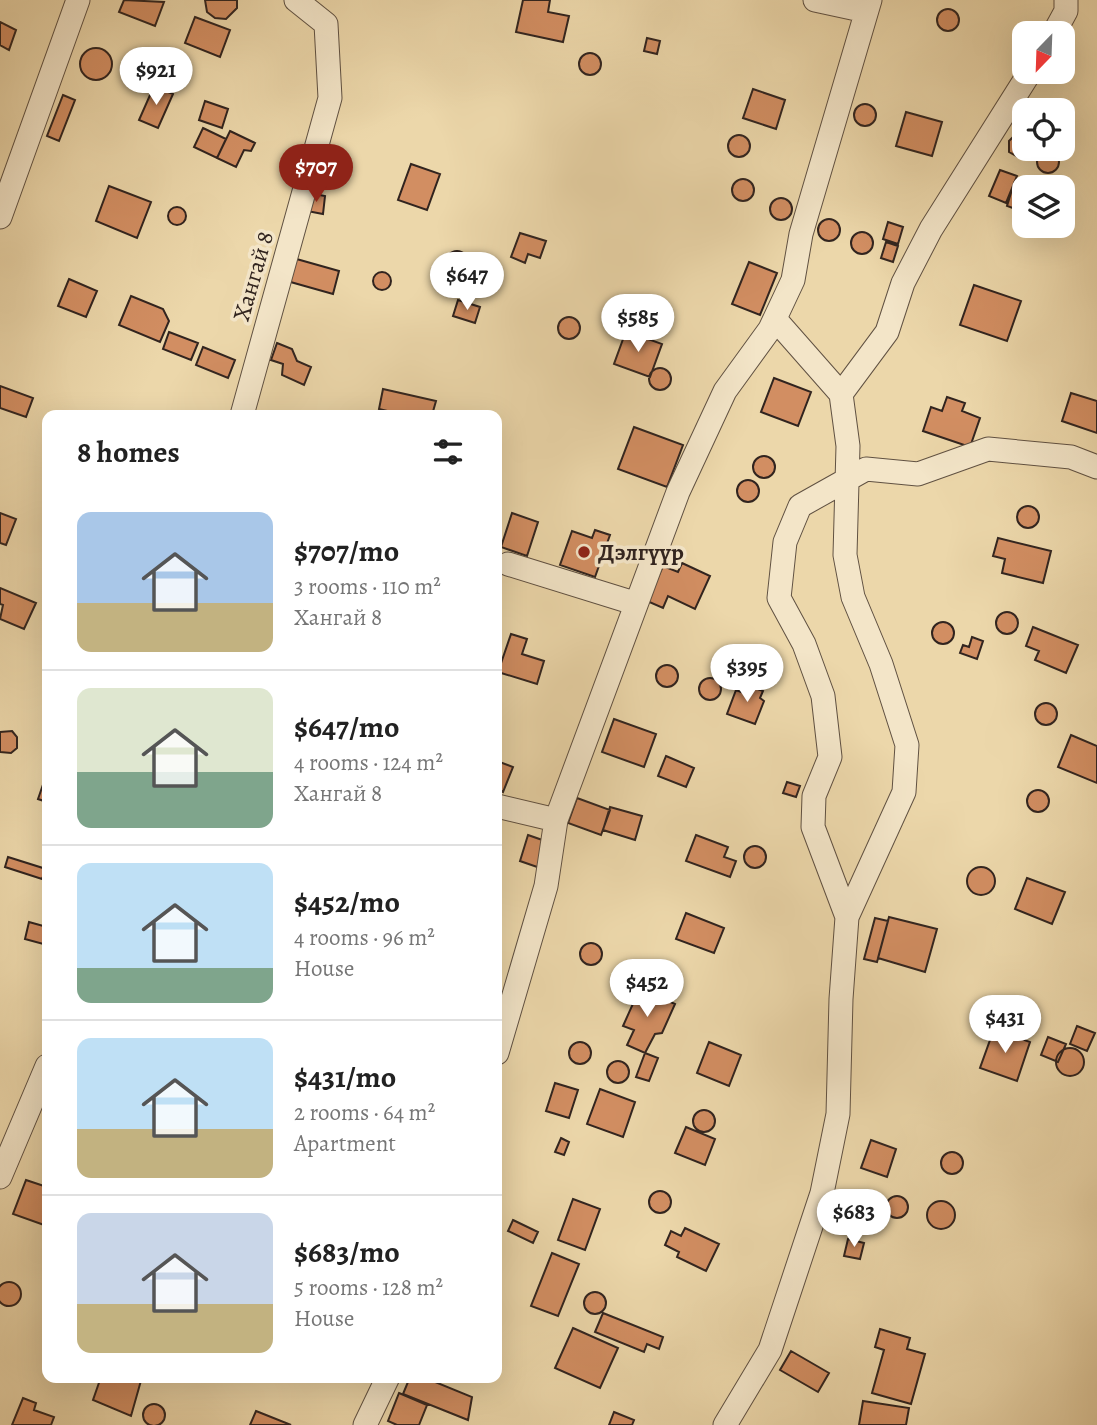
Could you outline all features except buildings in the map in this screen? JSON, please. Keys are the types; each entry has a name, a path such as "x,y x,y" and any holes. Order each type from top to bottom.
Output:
{"street":[{"path":"0,217 78,0"},
{"name":"Хангай 8","path":"243,410 330,98 326,24 296,0"},
{"path":"502,1036 546,886 556,820 634,603 678,492 725,391 775,319 793,280 801,233 868,6 815,0"},
{"path":"1061,21 1066,11 1066,0"},
{"path":"841,394 887,332 903,283 931,229 1022,84"},
{"path":"725,1425 770,1350 822,1193 838,1114 841,999 847,917 904,792 907,745 881,664 853,597 845,555 848,446 841,394 775,319"},
{"path":"847,917 813,827 814,796 830,757 823,696 804,644 779,598 785,542 800,506 866,469 918,474 988,449 1071,457 1097,467"},
{"path":"508,564 634,603"},
{"path":"502,807 556,820"},
{"path":"0,1177 42,1078"},
{"path":"365,1425 384,1383"}],"place":[{"name":"Дэлгүүр","path":"584,552"}]}
